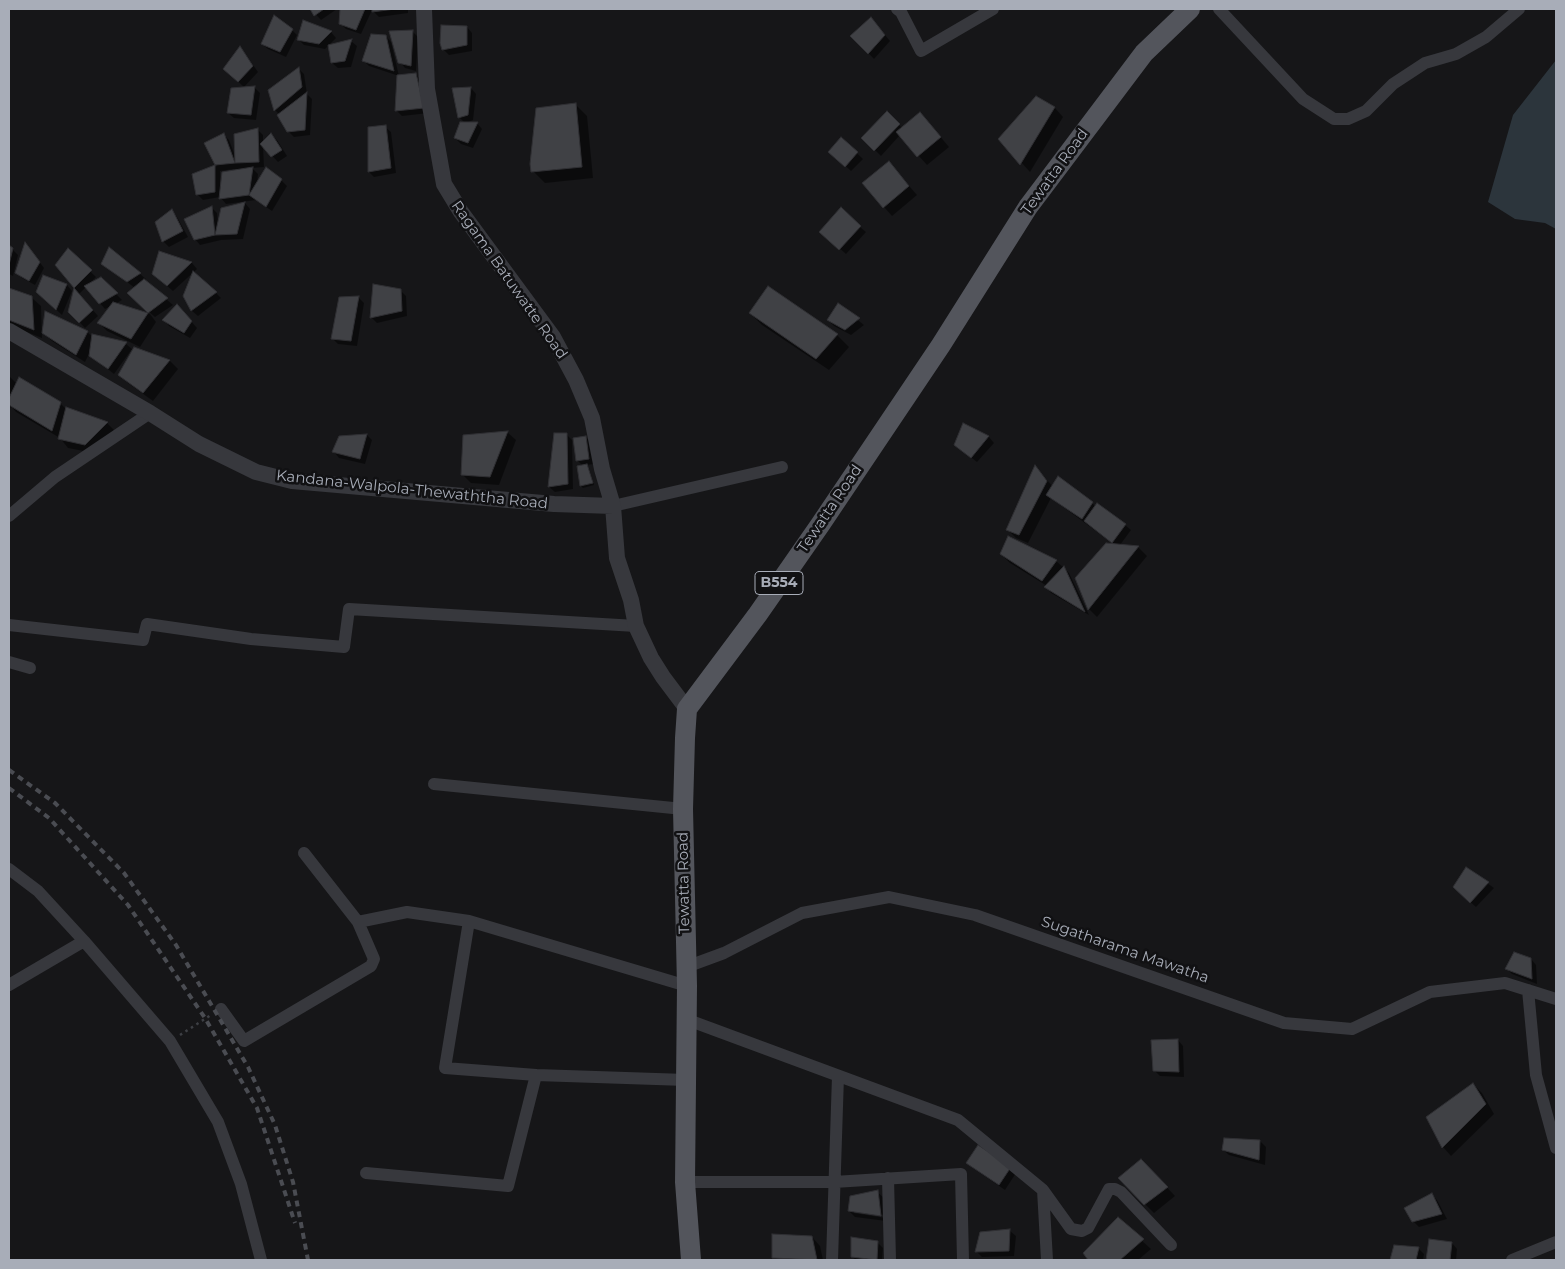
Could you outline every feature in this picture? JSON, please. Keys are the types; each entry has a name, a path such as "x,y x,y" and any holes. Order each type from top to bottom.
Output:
{"main road":[{"name":"Tewatta Road","path":"691,1260 685,1182 688,1020 683,809 685,738 688,709 758,614 820,524 941,345 1028,207 1144,53 1190,9"}],"street":[{"name":"Ragama Batuwatte Road","path":"424,9 427,88 444,184 461,212 553,337 576,380 592,418 602,469 613,506 617,558 631,600 636,626 651,658 688,709"},
{"path":"897,9 901,12 921,51 993,9"},
{"path":"1219,9 1303,99 1334,118 1348,119 1366,112 1393,84 1425,63 1456,54 1486,37 1519,9"},
{"name":"Kandana-Walpola-Thewaththa Road","path":"9,331 150,413 198,444 256,472 292,481 554,504 613,506"},
{"path":"9,516 55,477 150,413"},
{"path":"613,506 782,466"},
{"path":"9,625 143,640 146,624 251,638 344,647 349,609 636,626"},
{"path":"9,662 30,668"},
{"path":"434,784 683,809"},
{"path":"221,1009 244,1041 371,966 374,959 358,922 304,853"},
{"path":"9,869 38,891 170,1041 218,1122 241,1184 261,1260"},
{"name":"Sugatharama Mawatha","path":"687,977 724,953 802,912 889,897 974,915 1284,1023 1352,1029 1430,992 1505,983 1556,999"},
{"path":"358,922 407,912 469,921 687,977"},
{"path":"469,921 445,1068 536,1075 686,1080"},
{"path":"9,985 84,942"},
{"path":"1528,990 1536,1075 1556,1148"},
{"path":"688,1020 958,1120 1043,1190 1071,1229 1082,1231 1088,1228 1109,1189 1115,1188 1171,1245"},
{"path":"366,1173 508,1186 536,1075"},
{"path":"832,1260 838,1076"},
{"path":"685,1182 834,1182 961,1174 963,1260"},
{"path":"888,1178 890,1260"},
{"path":"1043,1190 1047,1260"},
{"path":"1512,1260 1556,1242"}],"path":[{"path":"170,1041 221,1009"}],"shaded area":[{"path":"1556,60 1556,229 1545,223 1515,219 1488,202 1513,115"}],"building":[{"path":"310,9 324,9 314,16"},
{"path":"340,9 365,9 356,30 339,24"},
{"path":"372,9 395,9 372,12"},
{"path":"274,15 293,29 280,52 261,44"},
{"path":"871,17 885,35 868,54 850,36"},
{"path":"303,20 332,31 319,44 297,40"},
{"path":"441,25 467,26 467,45 442,50 440,43"},
{"path":"413,30 411,66 398,63 389,31"},
{"path":"371,34 386,35 394,71 362,61"},
{"path":"352,39 345,61 331,63 328,45"},
{"path":"240,46 253,66 238,82 223,69"},
{"path":"299,67 302,87 274,111 268,90"},
{"path":"416,73 424,108 395,111 397,75"},
{"path":"255,86 251,115 227,113 231,88"},
{"path":"471,87 468,115 458,118 452,88"},
{"path":"307,92 305,130 287,132 277,115"},
{"path":"1036,96 1055,107 1020,165 998,139"},
{"path":"576,103 582,167 531,172 530,164 536,108"},
{"path":"887,111 900,124 874,151 861,138"},
{"path":"920,112 941,137 917,157 896,132"},
{"path":"460,122 478,122 468,143 454,138"},
{"path":"386,125 391,168 368,172 368,127"},
{"path":"258,128 259,162 235,163 234,134"},
{"path":"224,133 235,163 215,165 204,143"},
{"path":"271,133 282,150 271,157 260,144"},
{"path":"841,137 858,152 845,167 828,152"},
{"path":"889,161 909,186 883,208 862,183"},
{"path":"215,165 215,192 196,195 192,174"},
{"path":"253,167 249,195 219,199 222,172"},
{"path":"266,167 282,179 266,207 249,195"},
{"path":"245,202 237,234 215,235 221,208"},
{"path":"212,206 215,235 194,240 184,219"},
{"path":"841,207 861,226 839,250 819,232"},
{"path":"172,209 183,231 162,242 155,222"},
{"path":"25,242 40,262 29,281 15,273"},
{"path":"9,245 13,248 9,265"},
{"path":"109,247 141,273 127,282 101,264"},
{"path":"68,248 92,270 74,288 55,265"},
{"path":"159,251 192,262 167,286 152,274"},
{"path":"193,271 217,292 191,311 183,296"},
{"path":"43,275 67,284 56,310 36,292"},
{"path":"101,277 118,293 99,304 84,286"},
{"path":"144,279 168,298 148,313 127,293"},
{"path":"373,284 401,289 402,311 370,318"},
{"path":"768,286 838,334 816,359 749,313"},
{"path":"9,288 32,296 34,330 9,320"},
{"path":"74,288 93,310 79,323 68,312"},
{"path":"359,296 351,341 331,339 339,297"},
{"path":"113,302 148,313 131,339 97,323"},
{"path":"838,303 860,318 845,330 827,320"},
{"path":"177,304 192,321 184,333 162,320"},
{"path":"45,311 88,331 76,355 42,333"},
{"path":"92,334 127,342 108,369 89,356"},
{"path":"134,347 170,360 143,393 118,375"},
{"path":"19,377 61,402 52,431 9,405 9,398"},
{"path":"66,407 108,422 85,445 58,439"},
{"path":"963,423 989,436 971,458 954,445"},
{"path":"508,431 490,477 461,475 463,435"},
{"path":"554,433 567,433 568,484 548,487"},
{"path":"367,434 360,459 332,452 339,436"},
{"path":"586,436 589,459 576,461 573,438"},
{"path":"587,464 593,483 580,486 577,466"},
{"path":"1035,465 1047,481 1019,535 1006,530"},
{"path":"1058,476 1093,502 1082,519 1046,495"},
{"path":"1097,503 1126,524 1112,543 1084,521"},
{"path":"1008,536 1057,560 1042,581 1000,554"},
{"path":"1106,543 1139,546 1088,610 1075,578"},
{"path":"1064,566 1085,612 1044,587"},
{"path":"1466,867 1489,882 1470,903 1453,887"},
{"path":"1514,952 1531,958 1532,979 1505,969"},
{"path":"1178,1039 1179,1072 1153,1071 1151,1040"},
{"path":"1473,1083 1486,1104 1442,1148 1426,1117"},
{"path":"1224,1138 1260,1140 1259,1160 1222,1150"},
{"path":"978,1145 1011,1167 999,1185 966,1163"},
{"path":"1141,1159 1168,1187 1144,1205 1118,1178"},
{"path":"878,1190 881,1216 848,1211 850,1196"},
{"path":"1432,1193 1442,1214 1412,1222 1404,1208"},
{"path":"1118,1217 1144,1239 1120,1260 1088,1260 1083,1253"},
{"path":"1010,1229 1009,1251 975,1252 980,1232"},
{"path":"772,1234 812,1236 817,1260 772,1258"},
{"path":"851,1237 878,1241 877,1260 851,1257"},
{"path":"1429,1239 1452,1242 1450,1260 1426,1260"},
{"path":"1394,1245 1419,1247 1416,1260 1390,1260"}],"railway":[{"path":"9,770 55,803 124,873 176,945 248,1067 275,1125 293,1182 308,1260"},
{"path":"9,788 49,818 128,905 205,1018 257,1108 295,1223"}]}
